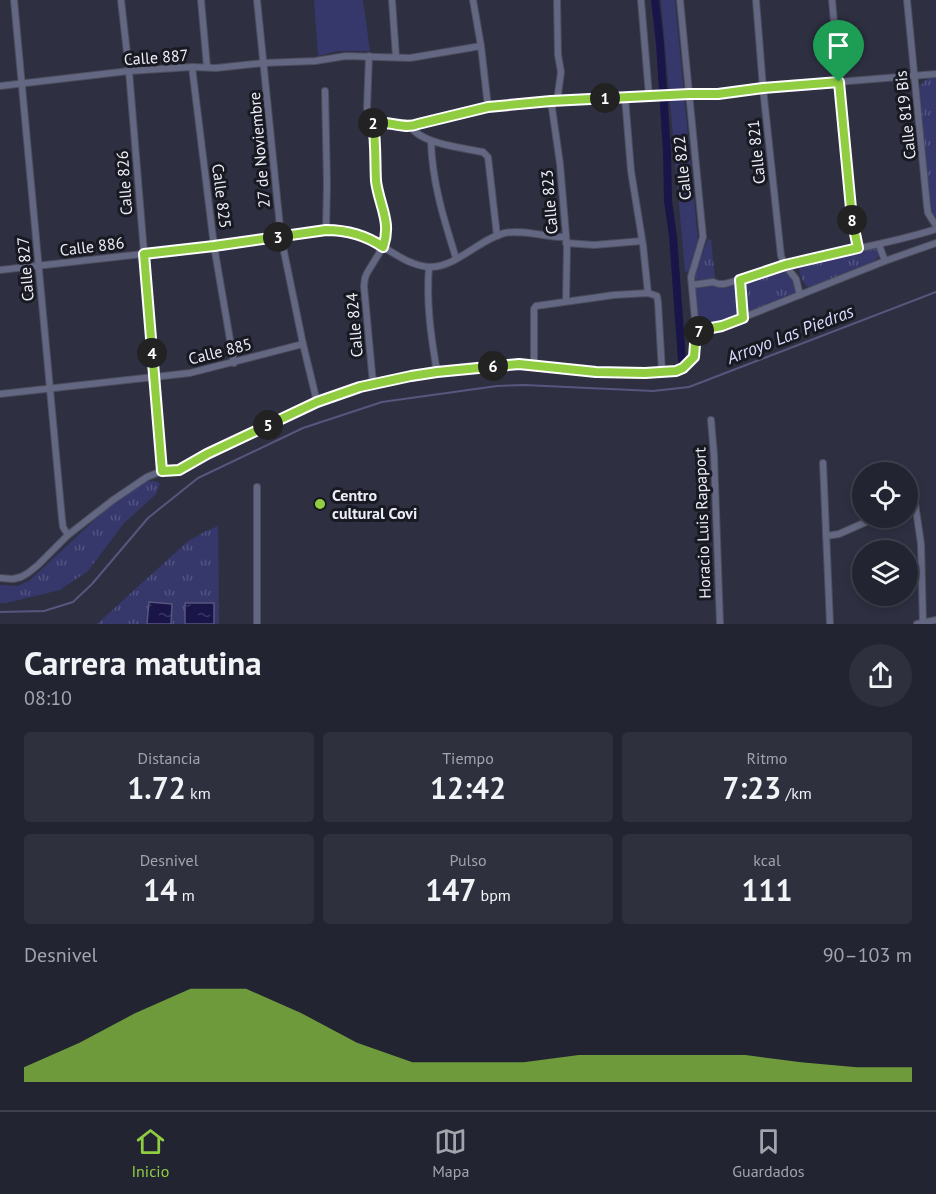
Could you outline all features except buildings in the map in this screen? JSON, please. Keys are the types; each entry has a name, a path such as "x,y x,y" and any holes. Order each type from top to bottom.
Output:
{"street":[{"name":"Calle 827","path":"14,0 62,519 63,527 68,535"},
{"name":"Calle 826","path":"121,0 129,71 162,471"},
{"path":"201,0 207,68"},
{"name":"27 de Noviembre","path":"258,0 281,237 317,402"},
{"path":"392,0 396,57"},
{"path":"474,0 482,46 488,107"},
{"path":"557,0 558,55 561,72 559,101"},
{"path":"641,0 652,96"},
{"name":"Calle 822","path":"662,372 683,368 694,357 696,331 692,272 703,237 680,0"},
{"name":"Calle 821","path":"756,0 781,256 796,279 800,295"},
{"path":"832,0 852,219 858,248"},
{"name":"Calle 819 Bis","path":"907,0 927,206 928,213 936,227"},
{"name":"Calle 887","path":"0,86 129,71 192,67 216,68 315,61 346,56 419,57 482,46"},
{"name":"Calle 824","path":"369,56 367,108 373,123 377,188 386,221 387,237 365,278 364,286 373,384"},
{"name":"Calle 825","path":"192,67 214,246 234,363"},
{"path":"373,123 411,127 488,107 551,101 718,94 763,88 936,74"},
{"path":"325,91 326,230"},
{"path":"625,97 648,293"},
{"name":"Calle 823","path":"551,101 560,164 566,240 566,301"},
{"path":"411,127 431,141 483,152 488,158 497,236"},
{"path":"431,141 433,171 456,258"},
{"path":"692,285 712,282 724,284 785,265 910,238 936,227"},
{"name":"Calle 886","path":"0,270 214,246 326,230 373,240 406,260 429,267"},
{"path":"437,372 428,298 429,267 445,265 497,236 516,232 594,245 642,241"},
{"path":"696,331 722,326 936,243"},
{"path":"879,245 885,261"},
{"path":"740,280 743,318"},
{"path":"0,578 13,579 28,573 68,535 139,482 162,471 179,470 207,454 317,402 346,392 373,384 437,372 510,365 596,372 662,372 657,297 648,293 614,295 536,306 534,311 534,366"},
{"name":"Calle 885","path":"0,394 190,373 303,344"},
{"name":"Horacio Luis Rapaport","path":"711,420 720,624"},
{"path":"823,463 830,624"},
{"path":"257,487 257,624"},
{"path":"918,524 921,544 921,624 936,620"},
{"path":"826,536 839,534 852,528"}],"green space":[{"path":"314,0 363,0 370,51 337,51 318,56"},
{"path":"661,0 675,0 698,241 689,271 685,272"},
{"path":"936,77 936,217 931,207 919,88 926,80"},
{"path":"708,239 711,240 715,278 696,280 695,274"},
{"path":"870,248 880,252 874,261 812,287 806,286 800,272 801,265 817,259"},
{"path":"784,268 795,281 798,293 745,313 742,283"},
{"path":"736,283 739,315 705,327 700,326 695,286 721,287"},
{"path":"146,481 160,483 156,494 124,523 88,571 60,590 0,603 0,585 17,586 29,581 116,500"},
{"path":"218,526 219,624 97,624 187,542"}],"water":[{"path":"149,602 172,604 171,624 147,624"},
{"path":"185,603 214,603 214,624 185,624"}],"waterway":[{"path":"655,0 667,152 668,201 673,236 682,360"},
{"name":"Arroyo Las Piedras","path":"0,612 44,611 73,602 92,584 148,518 198,478 303,428 382,402 497,386 524,385 653,391 689,387 936,292"}],"place":[{"name":"Centro cultural Covi","path":"320,504"}],"route":[{"path":"839,82 852,219 858,248 785,265 740,280 743,318 708,330 696,331 694,357 683,368 676,371 645,373 583,372 519,364 411,376 360,387 317,402 207,454 179,470 162,471 144,254 326,230 367,238 383,247 387,237 386,221 377,188 373,123 411,127 488,107 551,101 718,94 839,82"}]}
